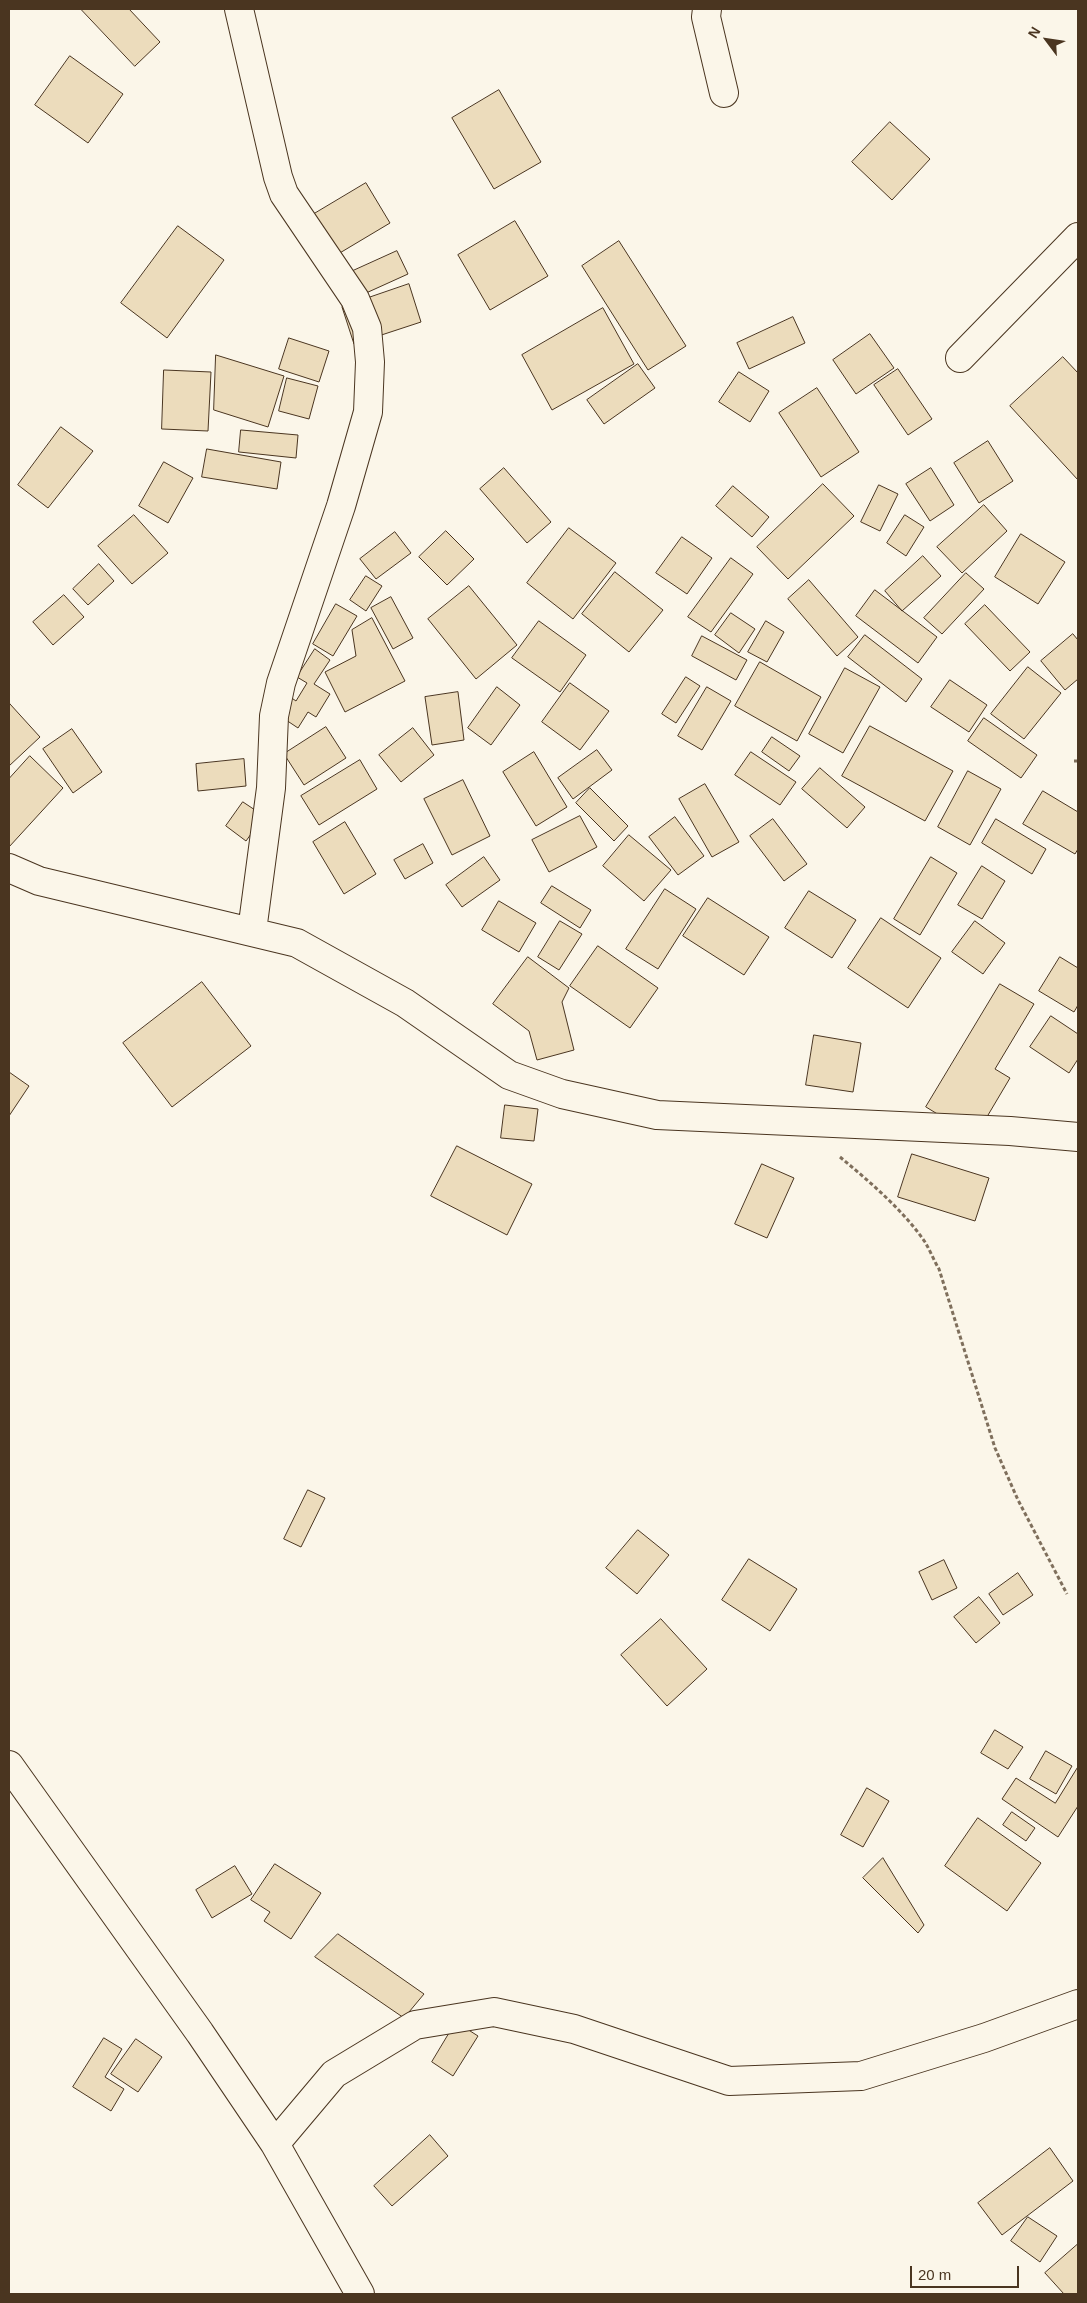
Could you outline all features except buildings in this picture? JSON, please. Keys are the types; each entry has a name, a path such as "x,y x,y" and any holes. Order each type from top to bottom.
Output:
{"street":[{"path":"239,9 278,177 284,194 355,299 367,328 370,362 368,412 341,506 281,683 274,716 271,788 252,931"},
{"path":"707,9 706,17 724,93"},
{"path":"960,358 1078,237"},
{"path":"9,868 39,880 297,943 405,1003 509,1075 562,1094 657,1114 1010,1131 1078,1137"},
{"path":"9,1765 200,2032 275,2144 360,2294"},
{"path":"275,2144 334,2074 415,2025 494,2012 574,2030 729,2081 861,2076 984,2038 1078,2004"}],"path":[{"path":"833,1151 868,1181 925,1242 939,1270 995,1448 1018,1500 1067,1594"}]}
